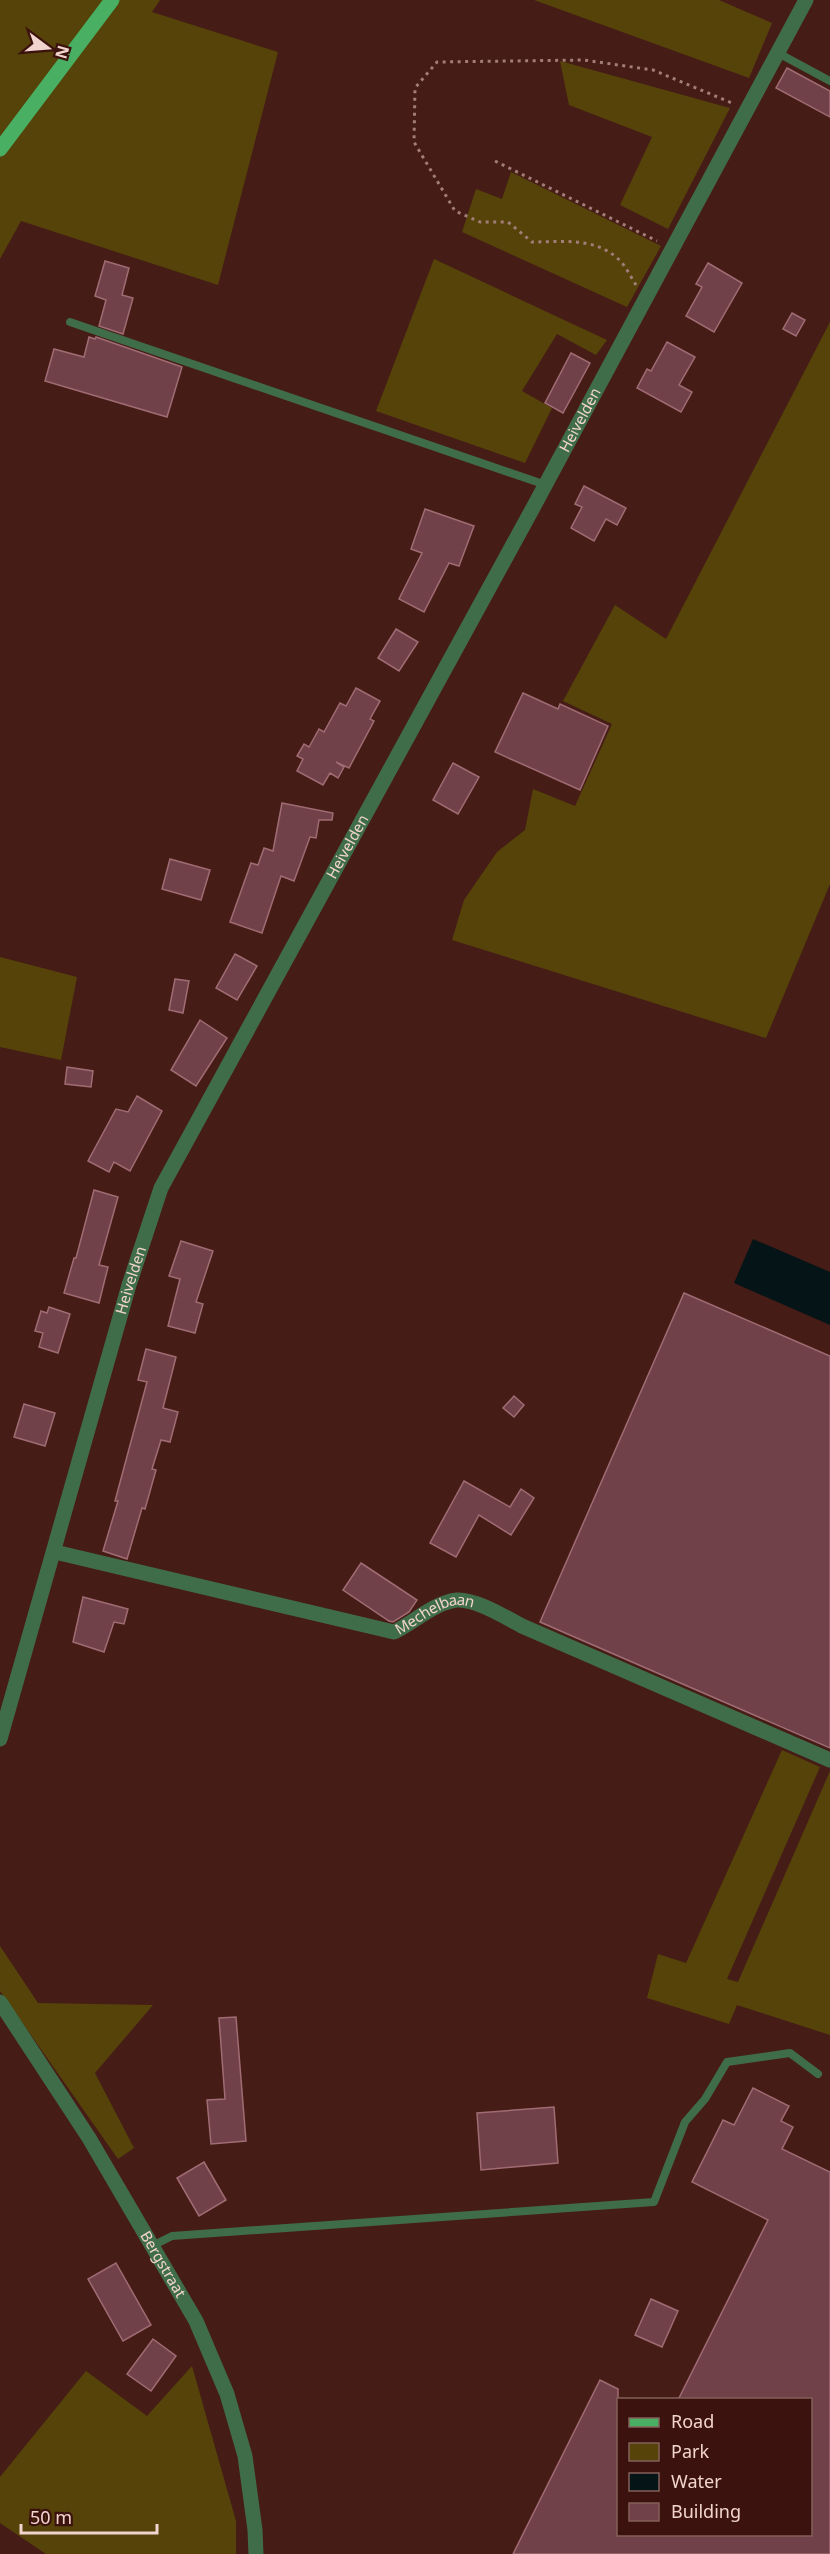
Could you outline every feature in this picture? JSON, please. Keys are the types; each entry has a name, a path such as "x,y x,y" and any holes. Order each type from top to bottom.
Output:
{"main road":[{"path":"0,149 112,0"}],"street":[{"name":"Heivelden","path":"0,1739 55,1552 129,1284 161,1188 546,485 806,0"},
{"name":"Mechelbaan","path":"55,1552 394,1632 437,1608 457,1600 484,1607 830,1760"},
{"name":"Bergstraat","path":"0,2002 89,2138 196,2321 227,2394 245,2456 256,2554"}],"lane":[{"path":"778,54 830,81"},
{"path":"70,322 546,485"},
{"path":"152,2246 172,2236 654,2202 686,2122 705,2100 727,2062 790,2054 818,2074"}],"path":[{"path":"645,300 619,259 600,246 572,242 532,242 508,222 480,222 455,211 414,142 415,88 437,62 584,60 653,70 748,110"},
{"path":"495,161 673,249"}],"green space":[{"path":"0,0 160,0 152,12 278,52 218,285 21,221 0,259"},
{"path":"534,0 719,0 772,23 749,78"},
{"path":"560,61 730,108 668,229 620,205 652,137 569,105"},
{"path":"511,172 661,246 627,307 462,232 476,189 502,199"},
{"path":"434,259 607,340 596,355 557,334 522,391 552,408 525,463 376,411"},
{"path":"830,322 830,884 766,1038 452,940 464,900 497,852 525,830 533,789 575,806 612,724 563,701 615,605 666,639"},
{"path":"0,957 77,977 61,1060 0,1047"},
{"path":"782,1750 820,1767 727,1979 738,1982 830,1771 830,2035 737,2005 729,2024 647,1998 658,1954 686,1963"},
{"path":"0,1946 38,2003 153,2005 95,2073 134,2148 118,2159 0,1991"},
{"path":"192,2366 236,2521 236,2554 46,2554 0,2523 0,2477 86,2371 147,2416"}],"water":[{"path":"753,1239 830,1272 830,1325 734,1283"}],"building":[{"path":"787,68 830,91 830,117 776,88"},
{"path":"105,261 129,268 122,295 133,298 123,334 99,326 106,300 95,296"},
{"path":"708,263 742,283 714,332 686,316 702,287 696,284"},
{"path":"792,313 805,320 796,336 783,329"},
{"path":"89,337 95,339 96,337 182,367 167,417 45,381 54,349 84,357"},
{"path":"667,342 695,357 679,385 692,392 681,412 637,388 647,369 651,371"},
{"path":"571,353 590,363 563,413 545,403"},
{"path":"584,486 626,508 617,525 606,519 594,541 571,528 582,507 575,504"},
{"path":"425,509 474,526 459,566 449,563 424,612 399,599 422,553 411,549"},
{"path":"396,629 418,642 399,671 378,658"},
{"path":"356,688 380,701 370,719 374,721 349,768 336,762 344,767 338,778 330,773 323,785 297,771 303,759 297,756 304,744 309,747 319,729 324,732 340,703 346,706"},
{"path":"523,693 558,709 560,704 608,726 580,790 495,752"},
{"path":"453,763 479,777 458,814 433,800"},
{"path":"282,803 333,813 332,820 319,820 316,838 310,837 294,881 281,876 262,933 230,922 251,863 258,865 264,848 273,851"},
{"path":"170,859 210,870 201,900 162,889"},
{"path":"235,954 257,966 237,1000 216,988"},
{"path":"175,979 189,981 183,1013 169,1010"},
{"path":"200,1020 227,1038 196,1086 171,1070"},
{"path":"67,1067 93,1071 91,1087 65,1084"},
{"path":"137,1096 162,1111 130,1171 114,1162 109,1172 88,1161 116,1109 128,1112"},
{"path":"94,1190 118,1197 99,1265 108,1267 99,1303 64,1293"},
{"path":"181,1241 213,1251 196,1302 203,1304 195,1333 168,1326 180,1279 169,1276"},
{"path":"684,1293 830,1356 830,1748 540,1622"},
{"path":"49,1307 70,1314 58,1353 39,1347 43,1333 35,1331 41,1311 47,1313"},
{"path":"146,1349 176,1357 163,1408 178,1412 170,1442 161,1440 152,1469 156,1470 145,1509 142,1508 127,1559 103,1551 118,1501 115,1501 147,1382 138,1380"},
{"path":"514,1396 524,1405 514,1417 503,1408"},
{"path":"24,1404 55,1413 45,1446 14,1437"},
{"path":"464,1481 510,1507 521,1489 534,1498 511,1535 479,1515 456,1557 430,1543"},
{"path":"361,1563 417,1600 409,1612 393,1622 389,1621 343,1590"},
{"path":"83,1597 128,1609 124,1624 114,1622 104,1652 73,1642"},
{"path":"236,2017 246,2141 211,2144 207,2100 225,2099 219,2018"},
{"path":"753,2088 789,2106 781,2121 793,2127 782,2149 830,2172 830,2554 513,2554 600,2380 618,2389 617,2536 812,2536 812,2398 679,2398 768,2220 692,2182 723,2120 734,2125"},
{"path":"554,2107 558,2163 481,2170 477,2113"},
{"path":"204,2162 226,2200 199,2216 177,2178"},
{"path":"116,2263 151,2325 123,2341 88,2279"},
{"path":"651,2299 678,2311 662,2347 635,2335"},
{"path":"153,2339 176,2356 151,2391 127,2374"}]}
